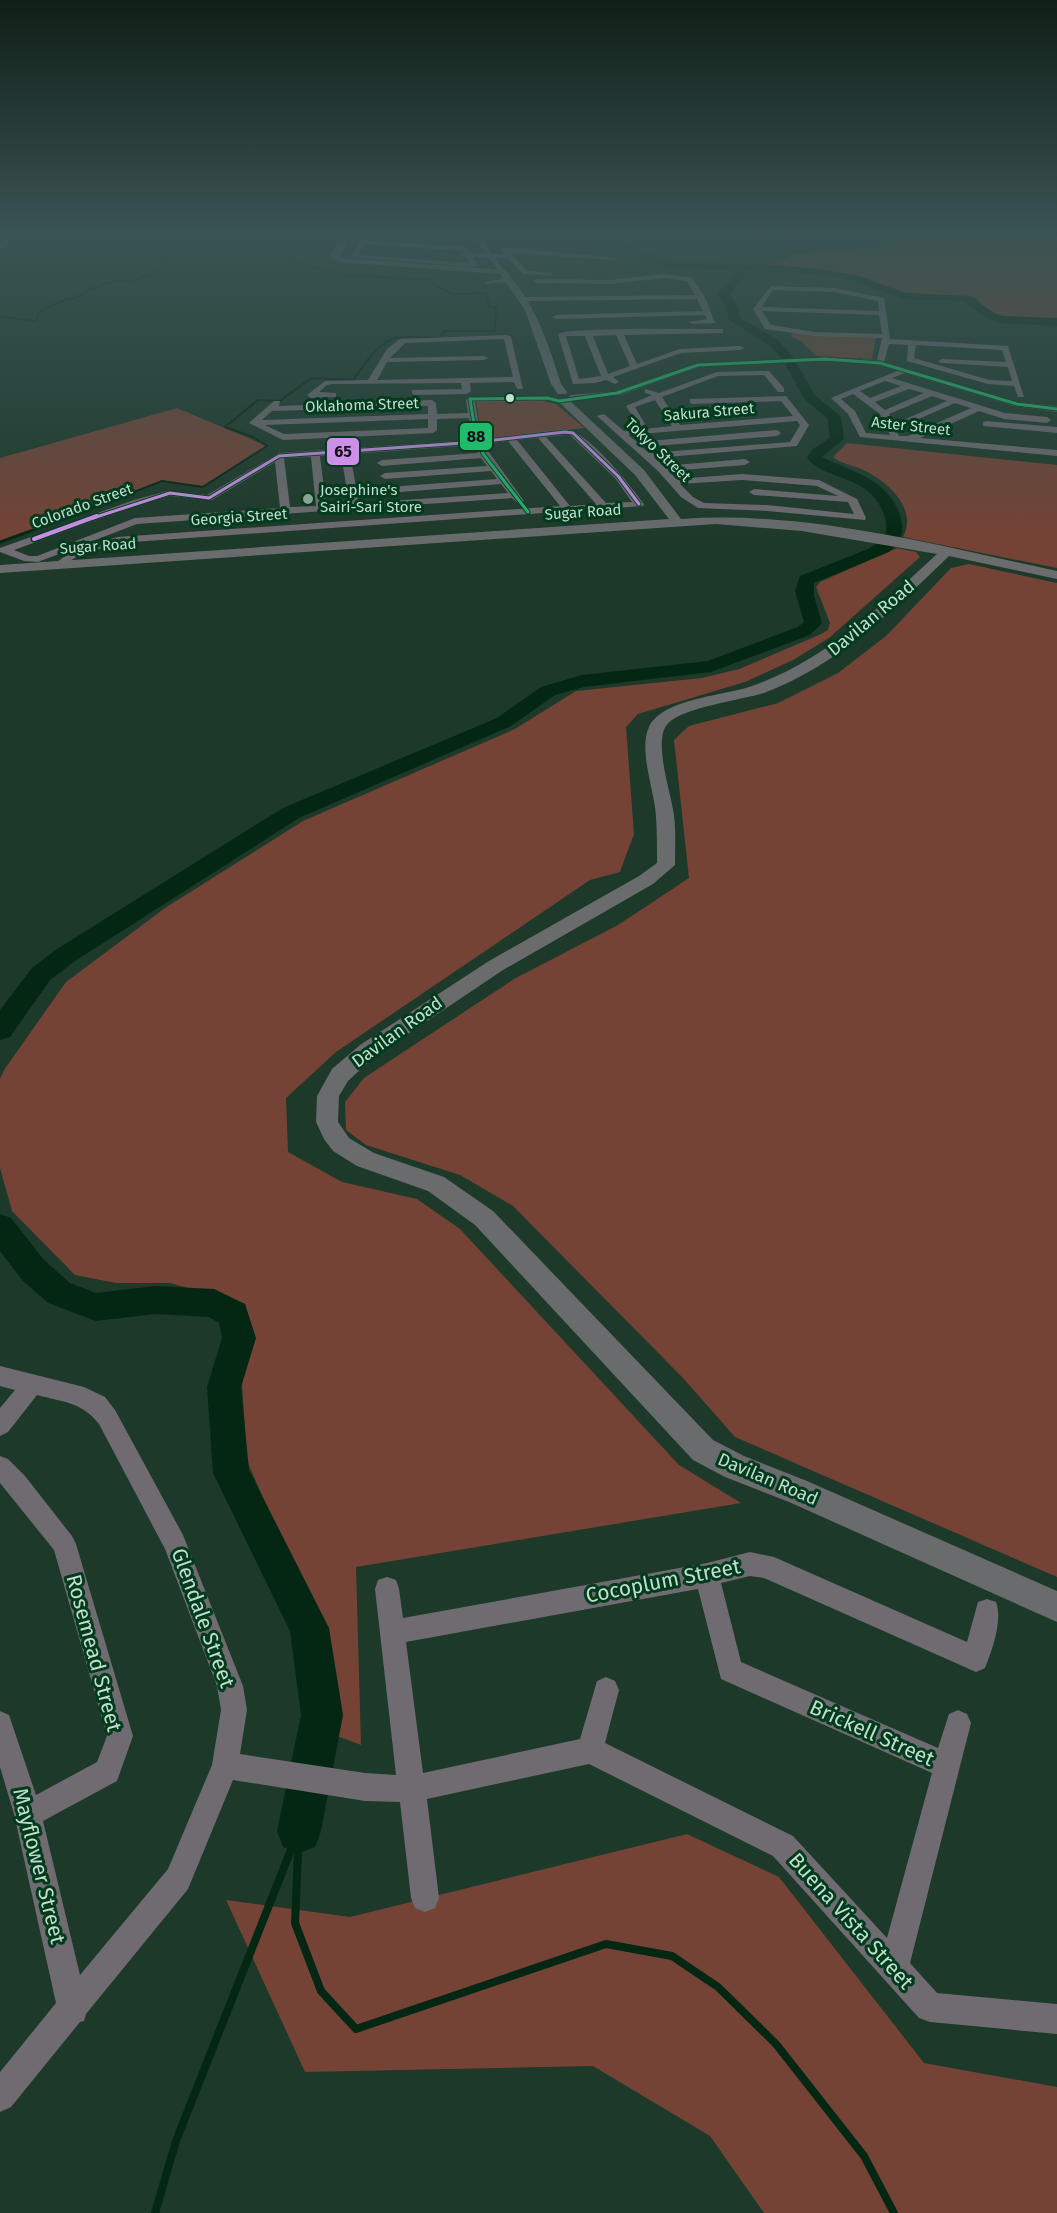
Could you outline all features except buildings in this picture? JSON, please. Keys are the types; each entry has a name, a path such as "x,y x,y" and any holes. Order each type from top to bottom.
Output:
{"main road":[{"path":"541,338 559,395 640,473 665,502 677,522"},
{"name":"Sugar Road","path":"0,569 716,520 782,524 875,538 1057,575"},
{"name":"Davilan Road","path":"946,552 870,623 821,659 766,686 684,709 663,719 654,733 653,744 665,816 666,865 646,880 492,966 376,1044 346,1069 332,1086 325,1101 331,1131 342,1145 356,1155 435,1183 484,1218 703,1450 735,1467 797,1491 1057,1607"}],"street":[{"path":"392,350 482,343 502,338"},
{"path":"344,394 310,395 325,383 465,380 488,384 519,383 507,338"},
{"path":"563,338 576,382 589,382 607,377 681,351 740,348"},
{"path":"590,338 603,374 657,396 678,428"},
{"path":"621,338 633,367"},
{"path":"640,338 652,338"},
{"path":"674,338 681,351"},
{"path":"704,338 710,348"},
{"path":"880,363 883,338"},
{"path":"898,338 911,351 951,371 1020,391"},
{"path":"647,340 658,360"},
{"path":"371,383 384,360 403,341 482,343"},
{"path":"482,343 488,384 495,392 496,398"},
{"path":"911,351 1008,356"},
{"path":"911,351 1008,356"},
{"path":"1008,356 1020,391"},
{"path":"384,360 484,358"},
{"path":"528,512 484,455 477,442 470,399 612,394 698,365 809,359 880,363 1017,404 1057,409"},
{"path":"378,371 390,370"},
{"name":"Aster Street","path":"905,370 835,398 852,413 860,432 867,436 1057,453"},
{"path":"951,371 1014,374"},
{"path":"738,373 745,382"},
{"path":"691,393 713,376 738,373 766,373 782,390"},
{"path":"713,376 718,384"},
{"name":"Aster Street","path":"884,378 1004,416 1057,421"},
{"path":"400,393 467,391 465,380"},
{"path":"484,398 482,393 488,384"},
{"name":"Aster Street","path":"870,401 908,386"},
{"path":"854,390 884,413 896,439"},
{"path":"971,390 1020,391"},
{"path":"691,393 699,409"},
{"path":"627,419 640,421 630,406 657,396 691,393 732,411 761,410 783,398 804,425 794,444 648,456"},
{"path":"884,413 932,393"},
{"path":"892,428 955,400"},
{"path":"432,403 433,416 433,430 283,437 253,423 273,406 432,403"},
{"path":"908,440 979,408"},
{"name":"Sakura Street","path":"620,433 678,428 708,421 732,411 761,410 800,418"},
{"name":"Oklahoma Street","path":"253,423 472,415"},
{"path":"976,429 1004,416"},
{"name":"Tokyo Street","path":"616,420 603,418 662,469 685,497 702,506 767,508 861,518 854,501"},
{"path":"986,424 1057,430"},
{"path":"634,445 800,432"},
{"name":"Georgia Street","path":"57,566 64,559 129,540 639,504 618,476 573,433 540,435"},
{"path":"945,443 965,434"},
{"path":"169,505 208,514 246,496 279,456 477,442 540,435 604,507"},
{"path":"510,438 567,509"},
{"path":"378,449 394,521"},
{"path":"736,450 757,477"},
{"path":"345,451 354,505"},
{"path":"315,453 321,507"},
{"path":"382,463 484,455"},
{"path":"279,456 285,509"},
{"path":"662,469 745,462"},
{"path":"385,477 494,468"},
{"path":"742,477 767,508"},
{"path":"675,482 757,477 819,483 854,501"},
{"path":"707,480 714,489"},
{"path":"388,490 504,481"},
{"path":"754,492 854,501"},
{"path":"135,521 169,505 209,498 246,496 285,509 514,495"},
{"path":"722,497 730,506"},
{"path":"207,535 209,498"},
{"path":"135,521 137,502"},
{"name":"Colorado Street","path":"135,521 33,559 4,550 137,502 169,505"},
{"name":"Georgia Street","path":"85,564 88,557 101,548"},
{"name":"Glendale Street","path":"0,1376 84,1397 97,1404 107,1417 175,1543 230,1686 234,1710 225,1765 178,1879 73,2010 0,2096"},
{"path":"0,1425 32,1385"},
{"name":"Rosemead Street","path":"0,1467 17,1484 64,1544 120,1736 107,1771 28,1814"},
{"name":"Cocoplum Street","path":"392,1632 707,1575 750,1564 765,1566 976,1659 987,1611"},
{"name":"Brickell Street","path":"707,1575 730,1670 947,1766 894,1967"},
{"path":"387,1589 425,1898"},
{"path":"225,1765 364,1787 412,1789 590,1750 606,1690"},
{"path":"947,1766 958,1723"},
{"name":"Mayflower Street","path":"0,1724 28,1814 73,2010"},
{"name":"Buena Vista Street","path":"590,1750 783,1846 930,2007 1057,2019"}],"shaded area":[{"path":"795,338 876,338 872,359 817,356"},
{"path":"539,400 556,404 585,428 482,439 476,401"},
{"path":"177,408 267,446 202,486 162,481 120,499 0,542 0,458"},
{"path":"847,443 1057,465 1057,568 903,537 907,527 907,516 904,506 891,489 873,475 833,457"},
{"path":"897,548 916,552 920,557 829,638 793,660 745,682 638,714 626,727 634,834 620,872 590,880 336,1052 286,1098 288,1152 342,1182 417,1199 460,1229 679,1465 741,1503 356,1567 361,1745 329,1733 319,1625 247,1461 242,1383 253,1337 245,1304 170,1283 116,1283 75,1275 12,1211 0,1168 0,1079 4,1070 66,982 165,908 303,821 515,729 576,691 702,678 739,669 819,635 828,630 830,623 816,587 820,582"},
{"path":"969,564 1057,583 1057,1577 735,1437 683,1378 513,1206 460,1175 366,1145 346,1130 345,1102 364,1078 514,979 618,925 689,878 674,740 689,726 778,703 838,673 886,636 951,568"},
{"path":"687,1834 779,1877 924,2063 1057,2087 1057,2213 764,2213 710,2136 593,2066 305,2072 226,1900 350,1917"}],"waterway":[{"path":"368,360 376,350 397,338"},
{"path":"0,1030 41,974 66,955 291,813 504,722 548,691 582,681 711,666 804,631 813,623 804,591 806,580 883,548 894,535 895,526 889,508 872,487 814,458 818,452 837,439 834,417 810,397 787,357 767,338"},
{"path":"68,518 162,481 203,487 267,446 253,437 225,427 258,400 280,401 311,378 353,380 369,358"},
{"path":"0,542 72,516"},
{"path":"0,1227 33,1270 59,1293 96,1307 155,1300 214,1303 233,1314 239,1338 224,1387 231,1473 309,1628 322,1715 299,1831"},
{"path":"299,1831 295,1923 321,1991 356,2029 606,1944 672,1956 718,1987 776,2044 864,2156 894,2213"},
{"path":"155,2213 176,2141 296,1837"}],"transit line":[{"name":"88","path":"528,512 484,455 477,442 470,399 547,398 559,401 617,393 698,365 825,359 880,363 1017,404 1057,409"},
{"name":"65","path":"34,539 137,502 170,493 209,498 279,456 477,442 565,432 573,433 618,476 639,504"}],"place":[{"name":"Josephine's Sairi-Sari Store","path":"308,499"}]}
